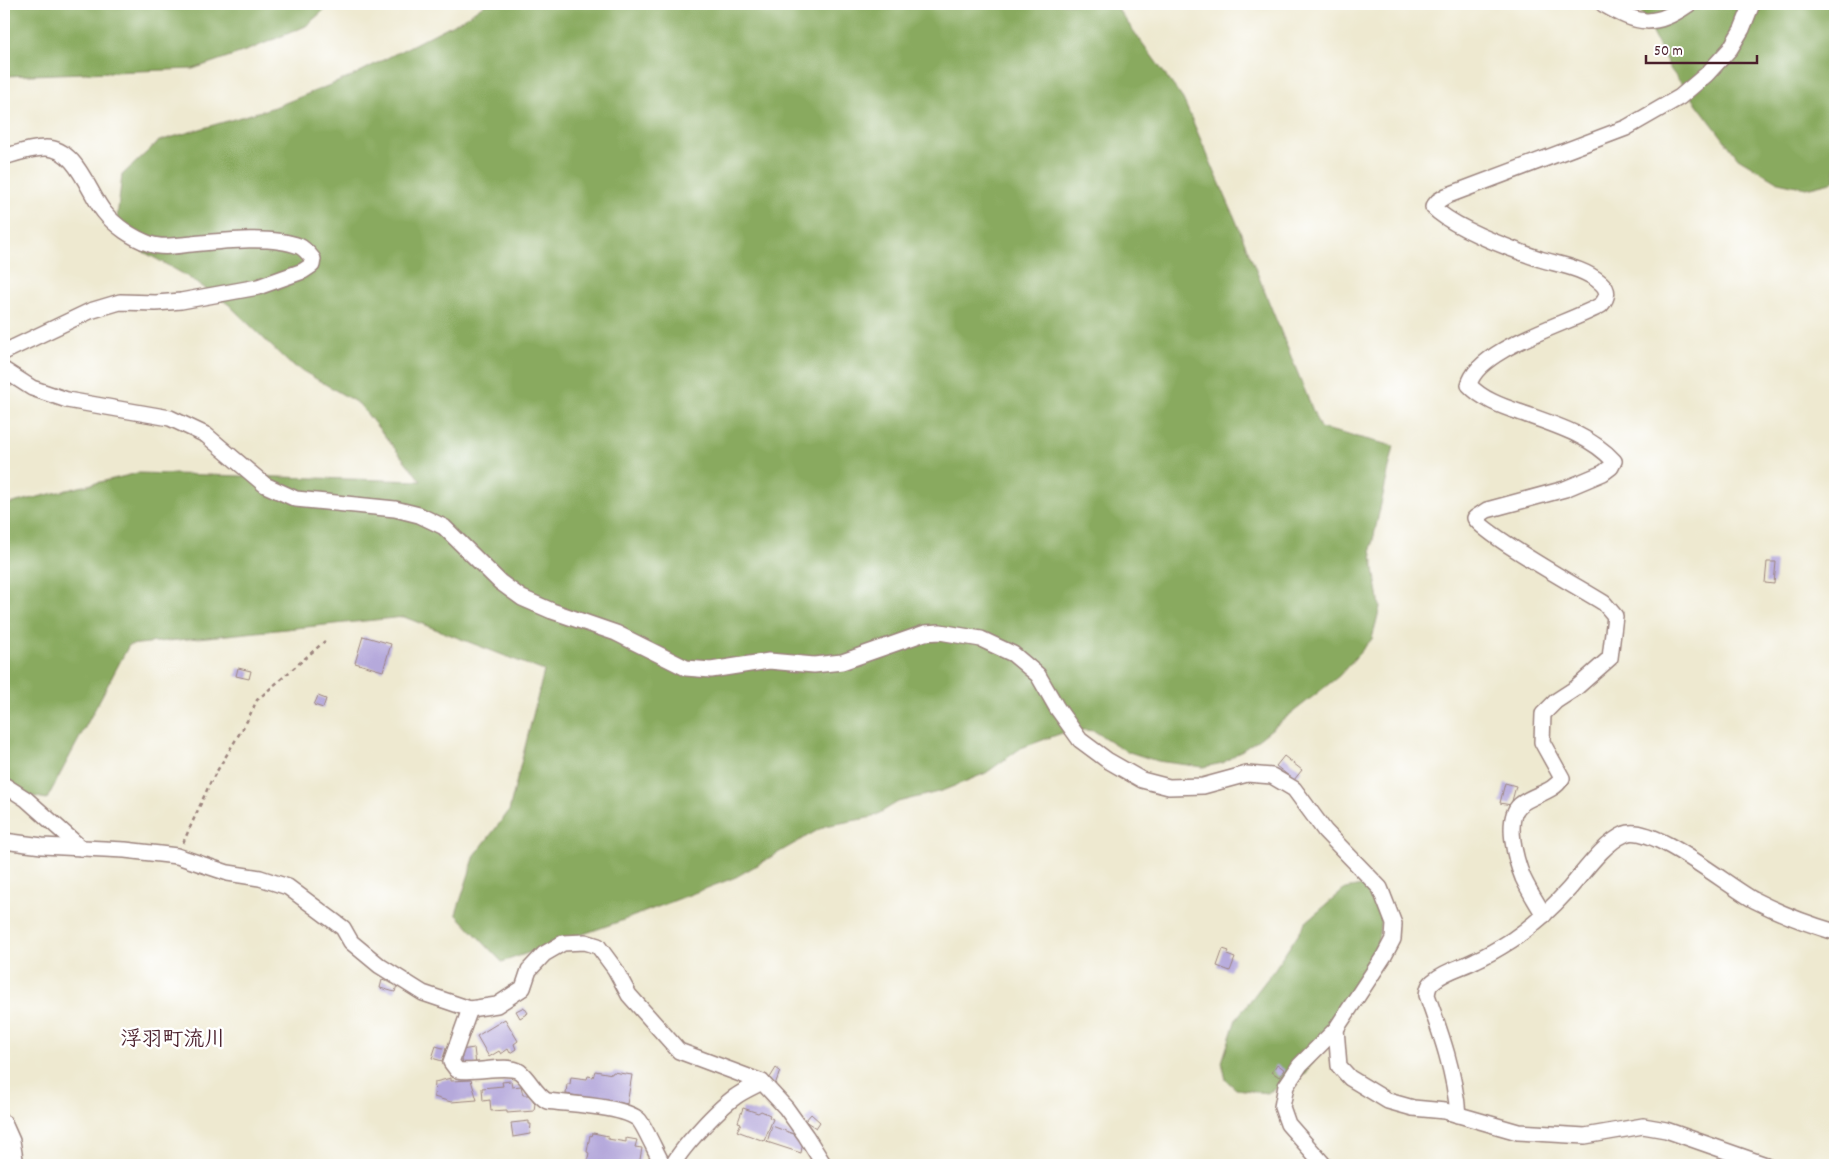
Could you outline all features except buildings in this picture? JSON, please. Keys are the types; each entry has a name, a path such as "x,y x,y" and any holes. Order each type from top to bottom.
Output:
{"street":[{"path":"1603,4 1628,16 1644,21 1656,21 1668,17 1689,4"},
{"path":"1544,915 1523,877 1514,846 1512,826 1514,813 1520,805 1558,785 1562,778 1542,742 1543,714 1556,701 1576,688 1610,658 1615,616 1604,603 1498,539 1478,523 1475,518 1487,510 1565,489 1603,473 1611,467 1614,461 1606,452 1587,439 1495,404 1474,391 1469,385 1471,377 1484,363 1522,338 1601,305 1607,299 1607,291 1602,284 1589,274 1538,258 1473,232 1440,214 1433,206 1446,196 1626,128 1680,97 1707,74 1730,49 1742,29 1752,4"},
{"path":"4,157 46,147 64,154 78,167 93,197 105,214 119,228 152,245 167,246 248,240 276,241 299,246 313,259 312,265 303,272 258,286 181,301 156,303 120,302 90,311 4,352"},
{"path":"4,370 32,388 67,400 170,418 206,435 265,485 296,499 395,509 419,515 444,527 500,582 522,598 552,611 616,633 686,668 711,670 769,661 814,665 842,662 925,633 940,632 981,639 1013,654 1038,675 1057,708 1080,740 1107,760 1142,780 1168,787 1203,786 1248,774 1272,776 1294,789 1325,831 1380,888 1394,924 1393,938 1384,956 1336,1030 1300,1065 1286,1086 1282,1107 1288,1124 1324,1165"},
{"path":"4,785 26,799 80,848"},
{"path":"1458,1114 1456,1092 1445,1046 1427,995 1428,987 1434,980 1447,972 1478,960 1512,940 1544,915 1615,840 1627,833 1637,833 1663,841 1754,900 1835,932"},
{"path":"4,841 42,846 125,850 177,856 228,874 260,878 288,887 343,928 351,942 380,966 423,993 470,1009 497,1005 523,988 529,970 544,954 563,943 586,942 598,946 629,994 679,1051 762,1082 786,1108 824,1165"},
{"path":"470,1009 451,1062 457,1070 467,1072 510,1068 520,1072 540,1097 547,1101 596,1106 624,1112 638,1120 663,1165"},
{"path":"1336,1030 1339,1066 1350,1078 1388,1101 1413,1108 1458,1114 1518,1132 1585,1136 1643,1126 1666,1130 1766,1165"},
{"path":"673,1165 698,1132 735,1096 762,1082"},
{"path":"4,1123 12,1141 16,1165"}],"path":[{"path":"177,856 211,781 247,721 257,700 325,641"}],"green space":[{"path":"4,4 331,4 306,26 251,49 193,69 4,76"},
{"path":"485,4 1114,4 1183,99 1234,216 1320,428 1394,446 1371,549 1380,607 1372,639 1339,676 1259,739 1223,763 1203,767 1157,761 1126,751 1094,731 1065,732 1021,748 986,773 942,791 898,802 873,817 825,826 736,877 621,921 502,962 456,914 475,855 509,811 544,671 404,617 129,645 47,799 4,791 4,505 138,473 421,481 359,404 289,363 228,304 185,275 142,251 117,218 122,175 159,141 275,107 350,77 465,18"},
{"path":"1638,4 1835,4 1835,181 1806,188 1778,182 1738,158 1671,70"},
{"path":"1367,885 1379,888 1384,892 1376,959 1305,1074 1267,1093 1236,1089 1226,1080 1222,1062 1236,1019 1274,970 1306,922 1345,889"}],"district":[{"name":"浮羽町流川","path":"173,1041"}]}
